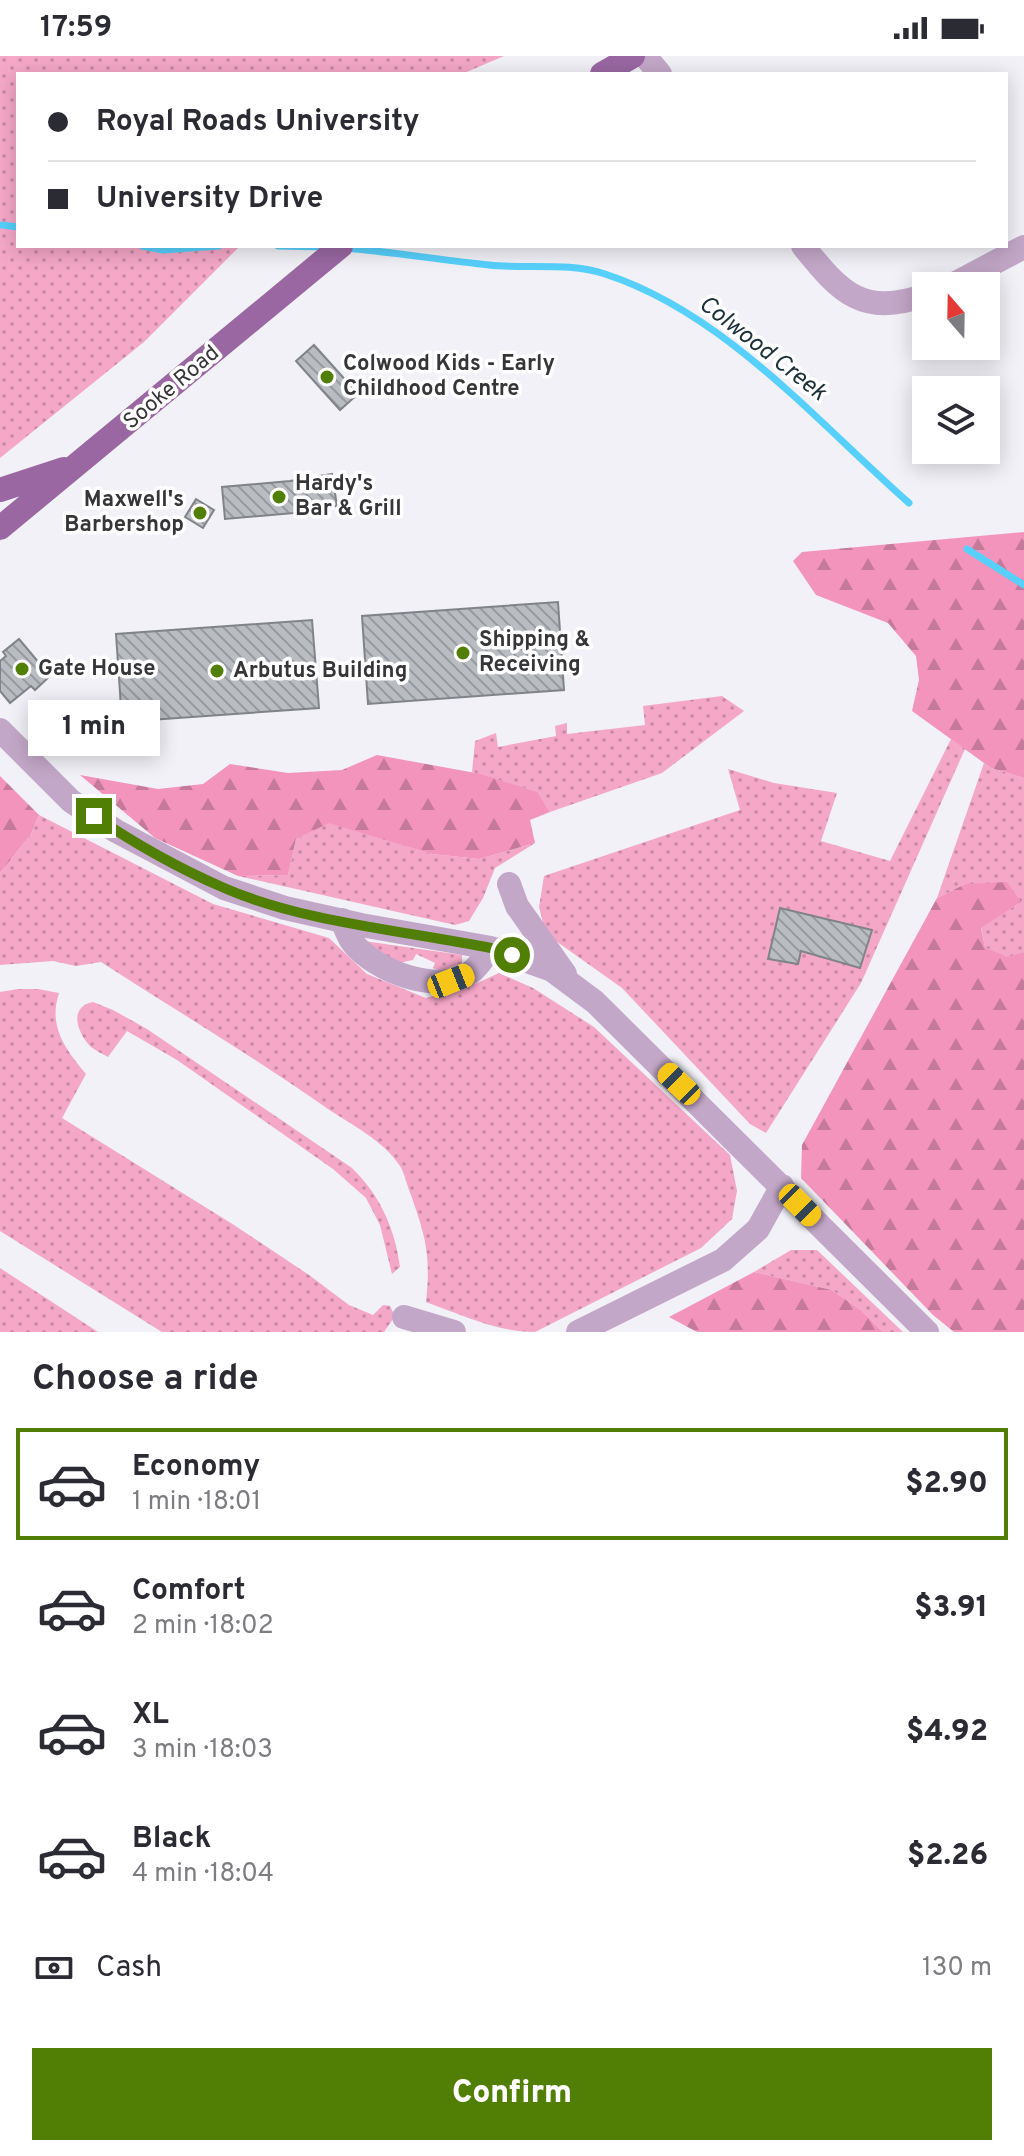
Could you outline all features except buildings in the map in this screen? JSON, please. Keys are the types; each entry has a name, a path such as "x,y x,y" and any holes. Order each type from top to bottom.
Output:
{"main road":[{"path":"605,72 633,56"},
{"name":"Sooke Road","path":"0,528 339,248"},
{"path":"0,490 81,463"}],"street":[{"path":"645,56 658,72"},
{"path":"977,272 1024,247"},
{"path":"805,248 834,284 866,303 912,300"},
{"path":"0,730 71,801 168,861 224,888 285,908 491,948 552,970 595,1002 927,1332"},
{"path":"509,884 517,906 573,986"},
{"path":"342,920 352,942 378,964 433,984 451,981 471,972 491,948"},
{"path":"578,1332 723,1260 758,1229 782,1186"},
{"path":"404,1317 454,1332"}],"shaded area":[{"path":"0,56 504,56 467,72 16,72 16,248 238,248 144,342 0,458"},
{"path":"722,696 744,711 662,773 550,812 538,792 472,772 475,741 496,733 498,747 556,736 555,726 567,723 567,734 645,725 643,706"},
{"path":"951,739 965,749 861,983 766,1133 750,1124 622,988 546,934 539,907 544,876 740,810 728,769 774,783 837,793 821,841 890,861"},
{"path":"984,763 1024,778 1024,952 1007,958 985,947 981,927 1021,902 965,884 937,898"},
{"path":"39,815 213,904 329,938 367,974 426,998 475,984 499,973 533,988 594,1027 730,1155 737,1191 732,1219 701,1248 535,1332 493,1326 426,1302 428,1272 420,1223 402,1169 377,1141 101,962 76,966 53,961 0,965 0,873 31,834"},
{"path":"329,822 432,854 479,859 535,843 495,868 483,898 469,921 455,925 238,876 288,875 296,839"},
{"path":"357,940 462,955 462,963 442,971 433,968 435,963 416,954 413,960 398,963"},
{"path":"18,989 59,993 56,1016 60,1036 86,1074 62,1118 234,1225 349,1305 373,1315 383,1305 390,1306 395,1316 384,1332 162,1332 0,1231 0,992"},
{"path":"93,1002 147,1029 352,1168 385,1213 400,1267 392,1274 380,1225 366,1198 333,1169 177,1060 127,1031 108,1057 91,1047 77,1021 80,1009"},
{"path":"791,1250 817,1250 903,1332 883,1332 862,1311 832,1290 754,1272"},
{"path":"0,1268 98,1332 0,1332"}],"green space":[{"path":"1024,532 1024,778 991,768 912,711 919,680 916,656 888,623 816,595 793,561 802,552"},
{"path":"377,755 481,774 538,792 550,812 530,820 535,843 479,859 432,854 329,823 296,839 288,875 238,876 155,838 80,775 158,789 203,784 230,764 288,773 342,770"},
{"path":"0,776 39,815 31,834 0,873"},
{"path":"1007,882 1021,902 981,928 985,947 1007,957 1024,952 1024,1332 954,1332 933,1315 801,1178 802,1145 937,898 965,884"},
{"path":"754,1272 832,1290 862,1311 883,1332 697,1332 669,1317"}],"waterway":[{"name":"Colwood Creek","path":"2,225 16,227"},
{"name":"Colwood Creek","path":"152,248 191,248"},
{"name":"Colwood Creek","path":"344,248 489,265 591,270 649,292 730,342 804,405 909,503"},
{"name":"Colwood Creek","path":"967,549 1024,585"}],"place":[{"name":"Colwood Kids - Early Childhood Centre","path":"327,377"},
{"name":"Hardy's Bar & Grill","path":"279,497"},
{"name":"Maxwell's Barbershop","path":"200,513"},
{"name":"Shipping & Receiving","path":"463,653"},
{"name":"Gate House","path":"22,669"},
{"name":"Arbutus Building","path":"217,671"}],"route":[{"path":"94,816 168,861 224,888 285,908 491,948 512,955"}]}
